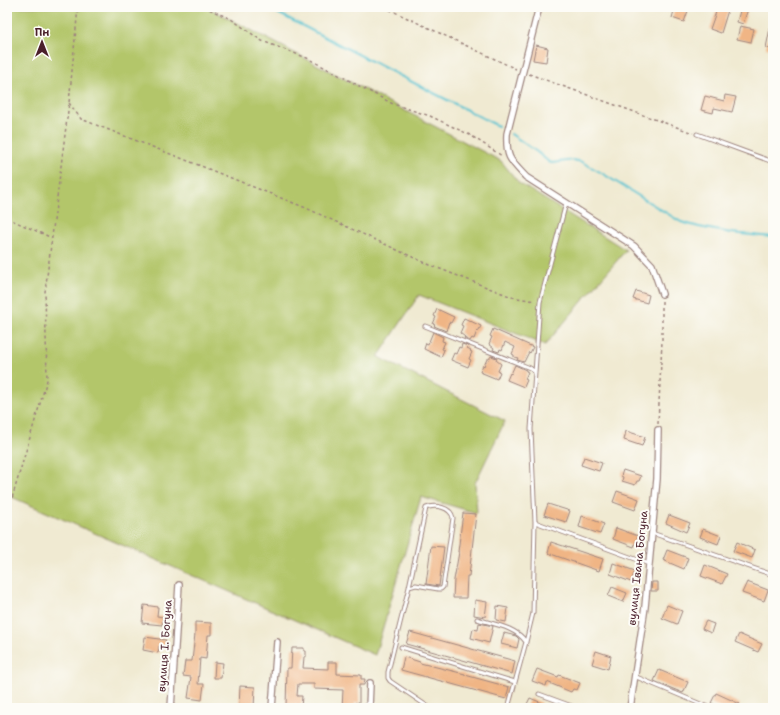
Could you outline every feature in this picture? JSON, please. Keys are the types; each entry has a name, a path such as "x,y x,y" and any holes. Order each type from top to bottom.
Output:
{"street":[{"path":"539,7 507,134 506,148 508,156 512,163 526,178 634,246 652,265 662,294"},
{"name":"вулиця Івана Богуна","path":"630,708 645,607 657,479 658,430"},
{"name":"вулиця І. Богуна","path":"171,708 179,585"},
{"path":"272,708 277,642"},
{"path":"369,708 370,683"}],"lane":[{"path":"697,134 773,162"},
{"path":"508,708 533,613 535,522 531,429 540,302 566,203"},
{"path":"425,326 530,368 535,372"},
{"path":"409,587 416,585 438,590 443,587 453,518 452,514 442,507 435,506 426,508 409,587 388,672 388,678 430,708"},
{"path":"535,522 649,564"},
{"path":"652,533 773,575"},
{"path":"477,619 505,627 519,634 526,642"},
{"path":"401,647 515,682"},
{"path":"634,676 710,708"},
{"path":"539,694 577,708"}],"path":[{"path":"7,587 10,505 47,380 45,292 69,103 78,7"},
{"path":"204,7 231,19 262,41 307,58 393,104 430,116 470,135 512,163"},
{"path":"384,7 522,71 697,134"},
{"path":"69,103 81,119 306,208 430,264 512,297 540,302"},
{"path":"7,218 52,238"},
{"path":"658,430 662,341 662,294"}],"green space":[{"path":"7,7 207,7 501,161 519,183 626,250 545,345 419,295 378,357 505,421 475,483 477,513 421,497 375,655 7,495"}],"building":[{"path":"675,7 689,8 684,22 672,18"},
{"path":"705,7 729,7 721,33 710,29 716,12"},
{"path":"741,7 748,9 743,24 737,22"},
{"path":"740,26 754,29 751,42 737,39"},
{"path":"770,28 773,28 773,49 766,48"},
{"path":"536,45 548,48 546,62 533,60"},
{"path":"725,95 736,97 732,112 714,108 713,113 701,110 705,96 724,101"},
{"path":"636,291 649,295 647,303 633,299"},
{"path":"437,309 454,317 451,323 449,322 446,331 434,326 435,325 433,324"},
{"path":"464,318 481,326 474,339 472,338 470,341 464,338 465,337 460,333"},
{"path":"493,329 533,347 524,362 517,360 518,358 514,357 512,354 515,347 505,342 502,350 500,349 499,352 493,350 494,348 489,344"},
{"path":"433,332 443,337 442,341 445,342 441,357 424,349"},
{"path":"462,344 468,346 467,348 472,352 468,367 451,360 454,353 456,354 459,347 461,348"},
{"path":"491,356 497,358 496,360 501,364 497,379 480,372 487,359"},
{"path":"515,365 528,372 524,387 507,380"},
{"path":"626,431 645,437 642,446 624,440"},
{"path":"584,457 602,463 599,471 581,465"},
{"path":"623,470 641,476 639,481 637,481 635,485 622,481 623,477 621,476"},
{"path":"617,491 639,499 635,510 613,502"},
{"path":"548,504 570,511 566,522 544,515"},
{"path":"463,513 476,514 469,576 467,576 466,598 453,598 454,580 459,552"},
{"path":"669,515 690,523 686,532 666,523"},
{"path":"582,516 604,524 600,534 579,527"},
{"path":"616,528 638,536 634,547 613,539"},
{"path":"703,529 721,536 718,544 700,537"},
{"path":"551,542 603,559 599,571 548,553"},
{"path":"737,542 755,550 752,558 733,551"},
{"path":"431,546 444,547 439,586 426,584"},
{"path":"667,550 688,558 684,569 663,560"},
{"path":"613,563 635,571 631,582 610,574"},
{"path":"705,565 727,574 722,584 701,576"},
{"path":"652,582 658,582 658,591 651,591"},
{"path":"747,582 768,590 764,601 742,593"},
{"path":"612,587 627,593 623,602 608,596"},
{"path":"475,600 487,602 485,617 474,615"},
{"path":"144,605 158,607 157,616 163,617 162,625 142,623"},
{"path":"667,605 682,611 677,624 662,618"},
{"path":"497,606 508,608 506,622 496,620"},
{"path":"706,621 714,624 711,633 702,629"},
{"path":"195,622 211,623 211,635 208,635 206,659 200,658 198,684 204,684 202,700 188,698 191,677 183,676 185,661 192,661"},
{"path":"479,623 493,626 489,643 471,638 473,629 478,630"},
{"path":"410,632 515,661 512,674 406,644"},
{"path":"504,633 516,636 519,639 517,648 501,644"},
{"path":"739,634 762,644 758,652 735,642"},
{"path":"145,637 166,640 165,647 159,646 158,653 143,650"},
{"path":"292,648 304,648 304,651 306,651 303,668 328,669 328,662 337,662 337,674 361,675 361,679 365,679 364,685 359,685 359,703 355,703 355,708 342,708 343,690 314,689 314,684 298,684 297,696 302,696 301,708 286,707 287,668 291,668"},
{"path":"596,651 611,656 608,669 592,664"},
{"path":"404,657 420,663 509,687 506,699 401,670"},
{"path":"215,662 223,663 221,678 214,678"},
{"path":"537,669 580,683 577,690 573,689 571,692 547,682 546,686 532,681"},
{"path":"659,670 688,682 683,693 654,681"},
{"path":"240,686 255,687 254,708 239,708"},
{"path":"716,693 740,704 738,708 722,708 711,703"},
{"path":"530,698 542,703 540,708 525,708"}],"waterway":[{"path":"266,7 498,126"},
{"path":"511,134 549,162 552,163 573,160 582,162 681,222 731,233 773,237"}]}
